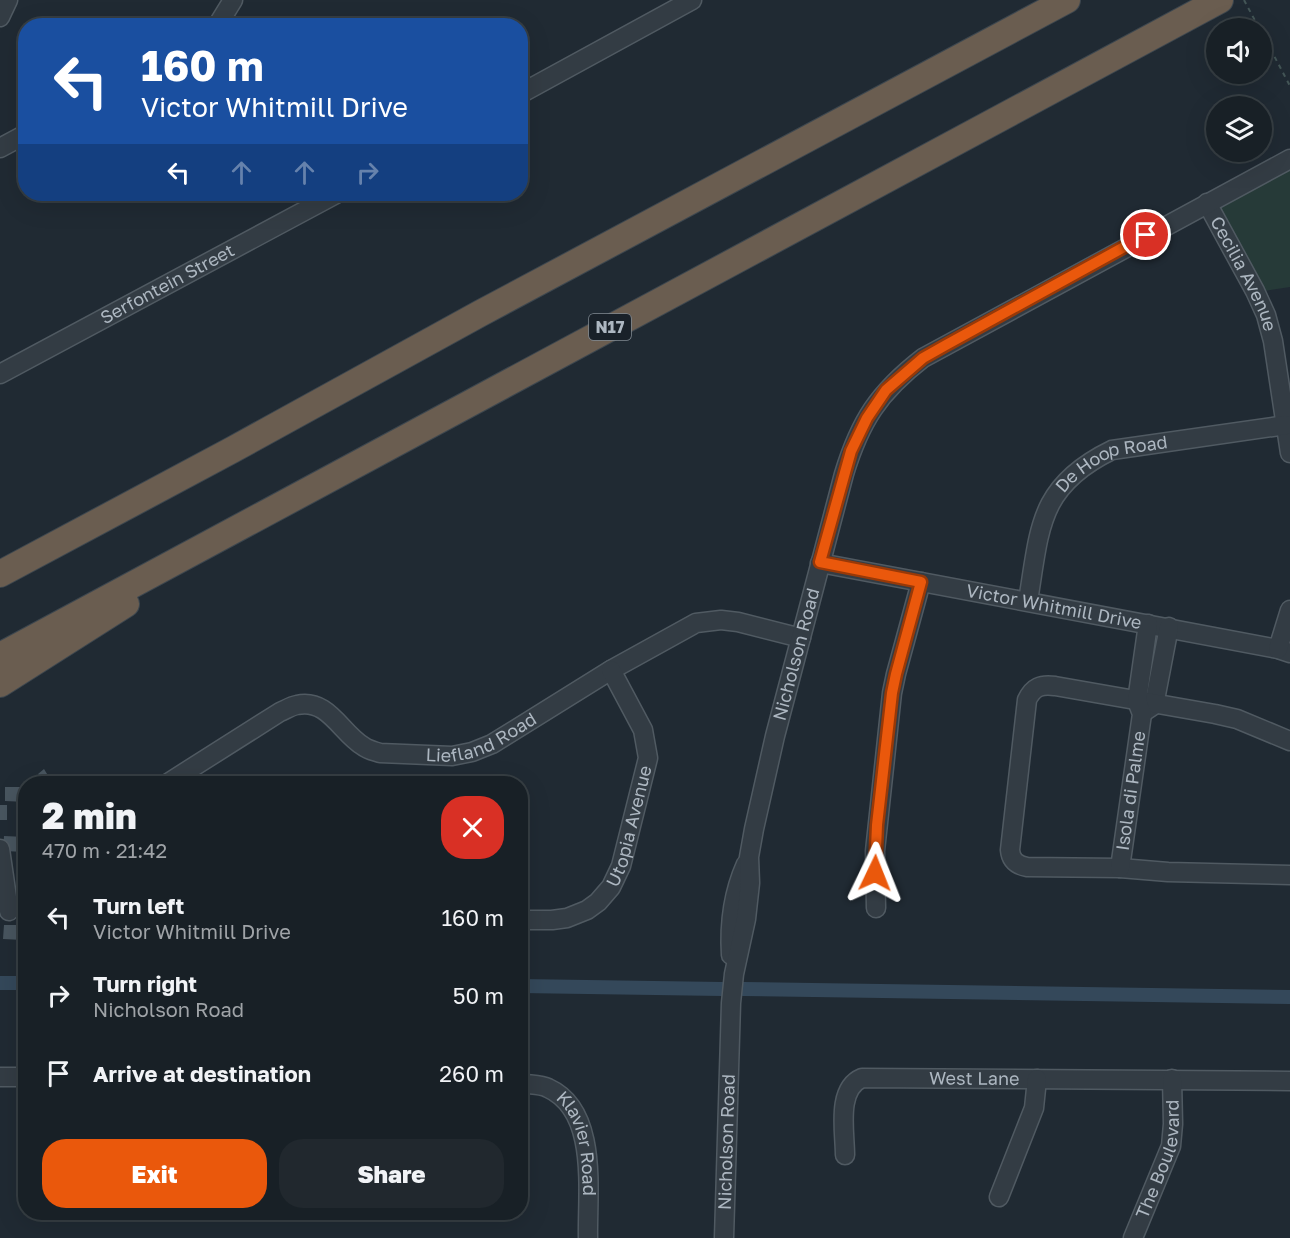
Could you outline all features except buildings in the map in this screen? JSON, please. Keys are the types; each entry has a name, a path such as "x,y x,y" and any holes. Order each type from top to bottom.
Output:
{"highway":[{"path":"0,574 242,445 481,313 1067,0"},
{"name":"N17","path":"0,656 1220,0"},
{"path":"0,554 362,366 456,320 481,313"},
{"path":"0,684 301,493"}],"street":[{"path":"0,18 8,0"},
{"path":"222,18 233,0"},
{"path":"528,89 662,7 692,0"},
{"path":"0,148 18,138"},
{"name":"Nicholson Road","path":"724,1238 734,975 730,944 734,898 738,881 749,857 766,773 820,562 844,474 858,433 875,405 900,376 923,358 1290,159"},
{"name":"Serfontein Street","path":"0,374 323,201"},
{"name":"Cecilia Avenue","path":"1207,202 1266,315 1273,341 1290,453"},
{"name":"De Hoop Road","path":"1028,601 1039,539 1052,500 1062,484 1090,461 1112,450 1286,425"},
{"name":"Victor Whitmill Drive","path":"820,562 1169,627 1284,651"},
{"path":"876,908 875,851 892,693 921,582"},
{"path":"1284,651 1290,610"},
{"name":"Liefland Road","path":"179,776 280,712 297,705 309,704 326,711 350,736 370,750 380,753 452,756 472,752 492,744 611,670 681,631 708,620 738,622 801,638"},
{"name":"Isola di Palme","path":"1120,868 1144,707 1148,624"},
{"name":"Isola di Palme","path":"1144,707 1169,627"},
{"name":"Utopia Avenue","path":"528,920 567,918 587,910 598,902 610,887 621,866 648,758 643,730 611,670"},
{"path":"1290,741 1237,719 1144,707 1055,686 1047,685 1034,689 1027,700 1010,850 1015,862 1028,867 1120,868 1168,872 1290,875"},
{"path":"0,849 11,911"},
{"path":"0,1077 18,1077"},
{"name":"West Lane","path":"845,1155 847,1093 854,1082 862,1078 1290,1081"},
{"path":"999,1197 1034,1108 1037,1079"},
{"name":"The Boulevard","path":"1133,1238 1171,1146 1172,1079"},
{"name":"Klavier Road","path":"528,1084 545,1087 555,1092 572,1107 578,1116 583,1129 586,1150 588,1238"}],"path":[{"path":"1244,0 1254,18"},
{"path":"1272,52 1290,86"}],"green space":[{"path":"1290,165 1290,287 1257,292 1219,208"}],"waterway":[{"path":"0,983 18,983"},
{"path":"528,986 722,989"},
{"path":"743,989 1290,997"}],"route":[{"path":"875,873 877,825 892,693 921,582 820,562 844,474 858,433 886,390 923,358 1146,235"}]}
